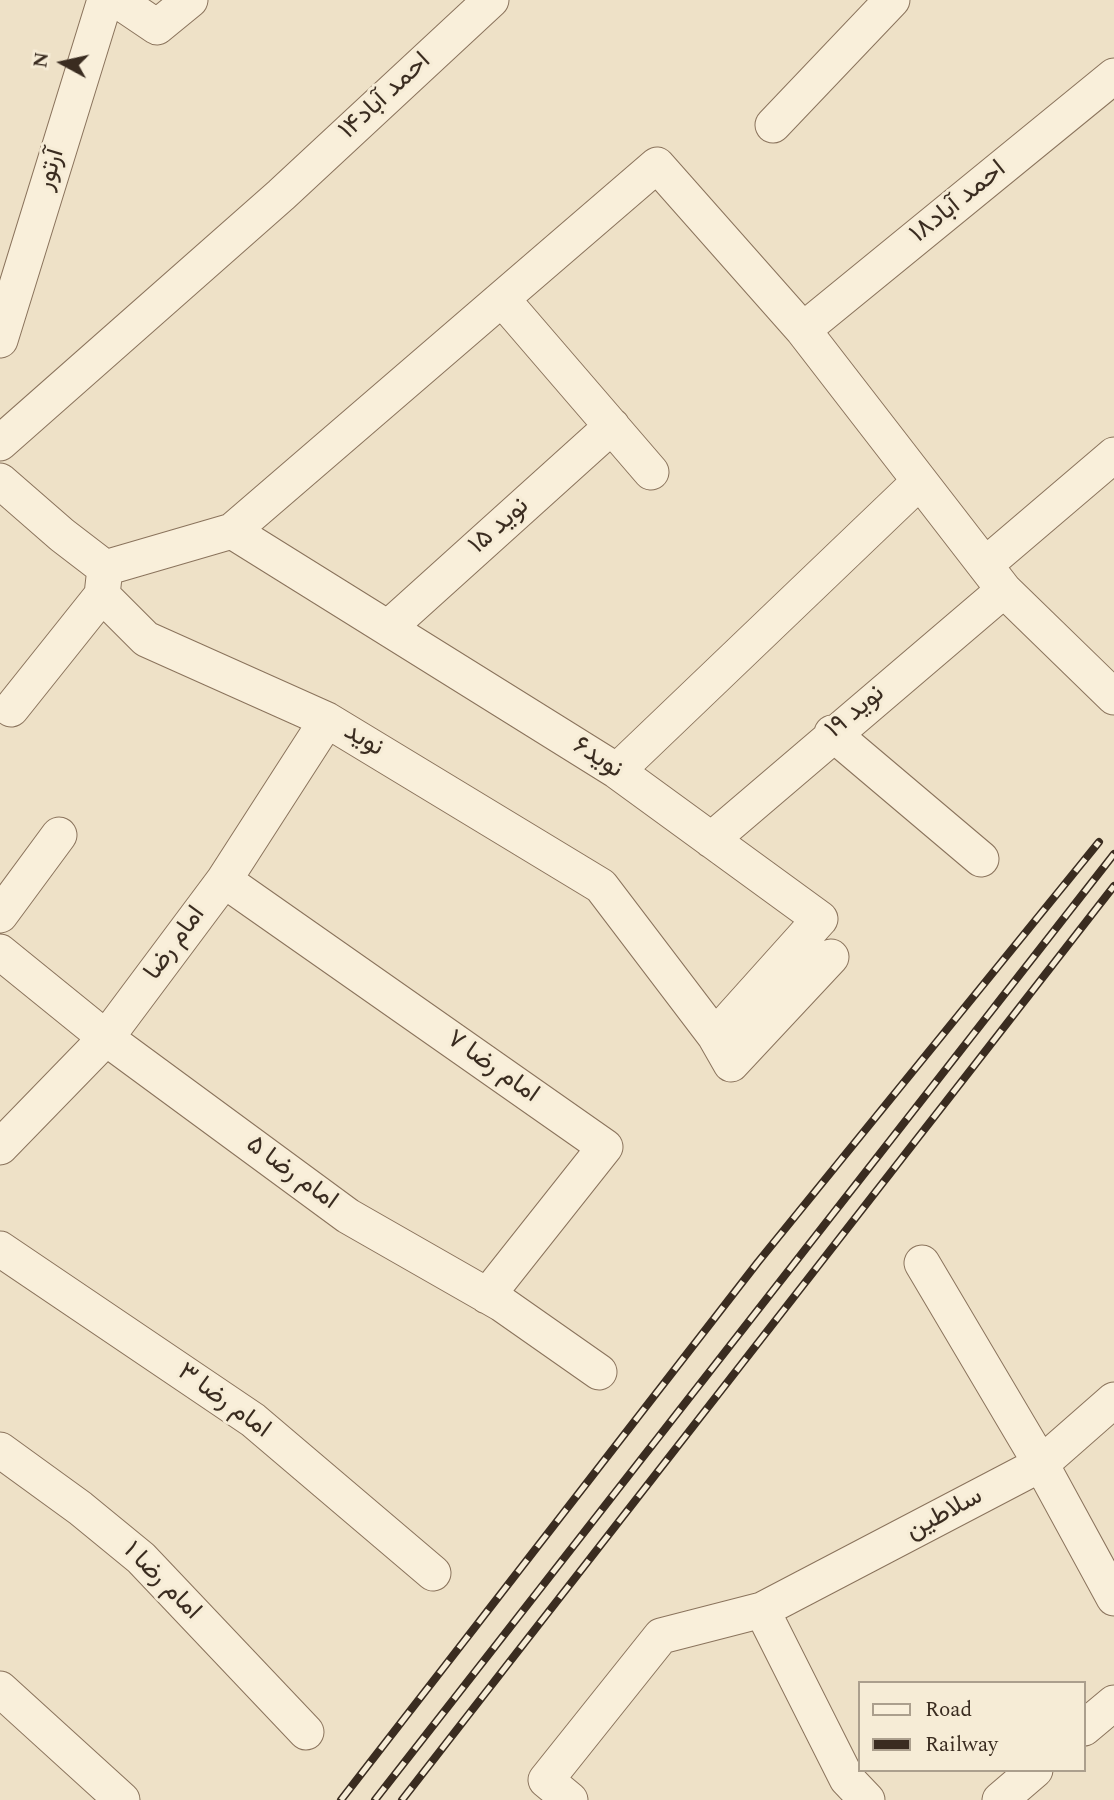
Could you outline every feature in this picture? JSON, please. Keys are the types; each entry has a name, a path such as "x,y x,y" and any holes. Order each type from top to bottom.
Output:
{"street":[{"name":"آرتور","path":"0,340 105,0"},
{"path":"117,0 157,27 190,0"},
{"name":"احمد آباد۱۴","path":"0,443 281,195 491,0"},
{"path":"773,125 892,0"},
{"name":"احمد آباد۱۸","path":"803,330 1114,76"},
{"path":"11,709 104,581 232,531 657,165 803,330 918,483 994,577 1114,697"},
{"path":"502,299 651,472"},
{"name":"نوید ۱۵","path":"388,628 612,426"},
{"name":"نوید ۱۹","path":"711,840 832,733 994,577 1114,455"},
{"name":"نوید","path":"0,481 104,581 146,639 327,720 601,886 715,1036 731,1064 831,957"},
{"path":"617,771 918,483"},
{"name":"نوید۶","path":"232,531 617,771 820,919 715,1036"},
{"name":"امام رضا","path":"0,1147 106,1038 224,880 327,720"},
{"path":"832,733 981,859"},
{"path":"0,915 59,835"},
{"name":"امام رضا ۷","path":"224,880 605,1147 487,1296"},
{"name":"امام رضا ۵","path":"0,952 106,1038 348,1216 487,1296 599,1372"},
{"name":"امام رضا ۳","path":"0,1249 253,1420 433,1573"},
{"path":"922,1263 1041,1464 1114,1598"},
{"name":"سلاطین","path":"570,1800 546,1780 661,1636 762,1610 1041,1464 1114,1400"},
{"name":"امام رضا ۱","path":"0,1450 80,1508 141,1558 306,1732"},
{"path":"762,1610 847,1779 867,1800"},
{"path":"0,1689 122,1800"},
{"path":"1086,1726 1114,1703"},
{"path":"1000,1800 1033,1772"}],"railway":[{"path":"341,1800 758,1262 1099,842"},
{"path":"375,1800 1114,854"},
{"path":"402,1800 1114,886"}]}
